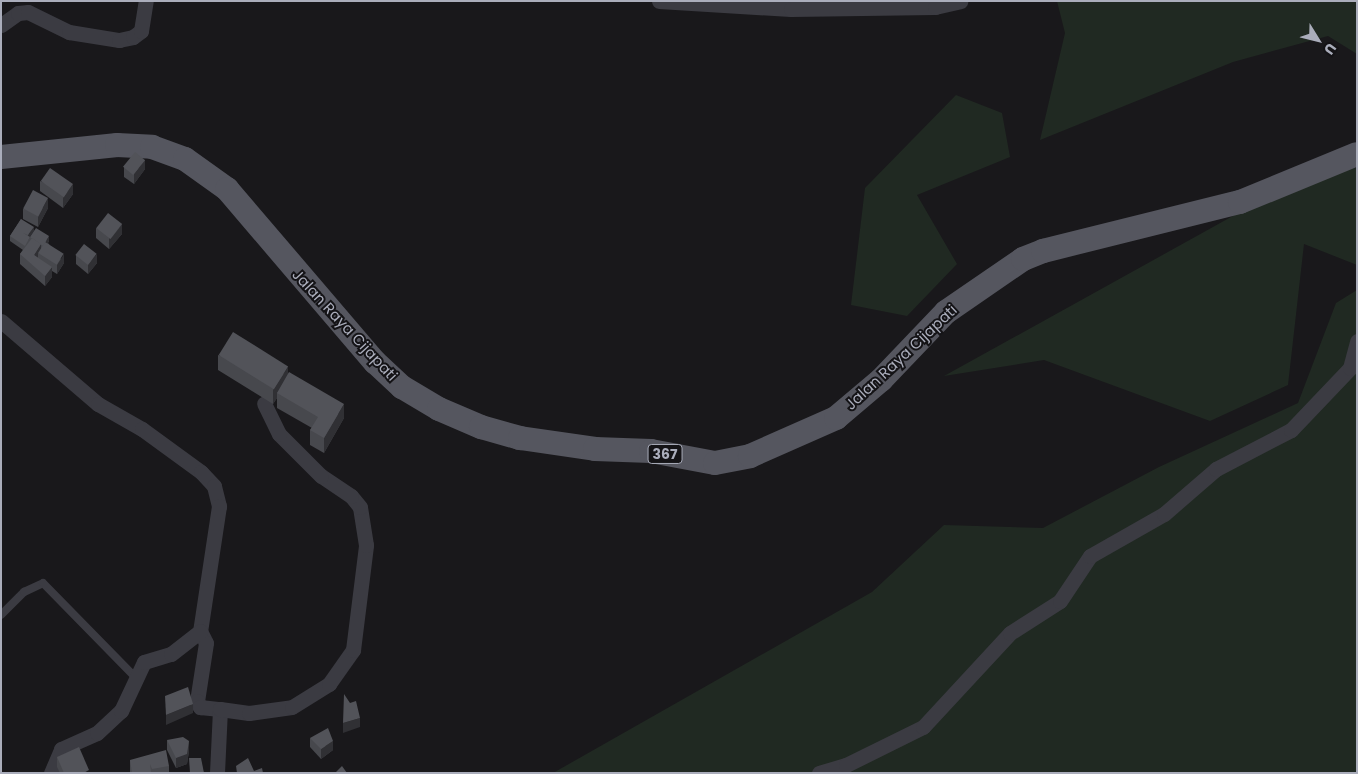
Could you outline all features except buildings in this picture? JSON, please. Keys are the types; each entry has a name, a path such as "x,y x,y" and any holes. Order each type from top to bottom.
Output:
{"main road":[{"name":"Jalan Raya Cijapati","path":"1,156 117,145 152,147 185,158 227,189 375,362 402,387 439,409 481,427 520,438 595,449 651,451 715,463 750,456 777,446 836,418 881,380 946,312 1023,259 1043,251 1240,202 1357,154"}],"street":[{"path":"1,25 18,12 28,12 69,32 119,40 133,38 141,31 146,1"},
{"path":"659,1 792,9 936,7 960,1"},
{"path":"1,321 98,404 142,429 201,472 214,486 219,506 200,631 206,643 198,705 204,708 220,708 248,713 292,707 329,684 353,650 366,545 360,507 351,496 321,476 279,434 264,403"},
{"path":"819,773 846,765 923,727 1010,634 1060,601 1090,556 1164,514 1216,468 1290,430 1350,368 1357,341"},
{"path":"51,773 61,749 97,733 115,718 126,704 144,662 171,654 200,631"},
{"path":"216,773 220,708"}],"lane":[{"path":"1,615 24,592 43,582 137,679"}],"shaded area":[{"path":"1057,1 1357,1 1357,54 1328,36 1233,62 1040,140 1065,33"},
{"path":"956,95 1002,113 1010,157 917,195 957,264 907,316 851,305 865,188"},
{"path":"1357,168 1357,265 1304,244 1288,385 1210,421 1044,360 944,376 1316,170"},
{"path":"1357,290 1357,773 553,773 872,592 944,525 1043,528 1159,467 1298,403 1336,303"}]}
